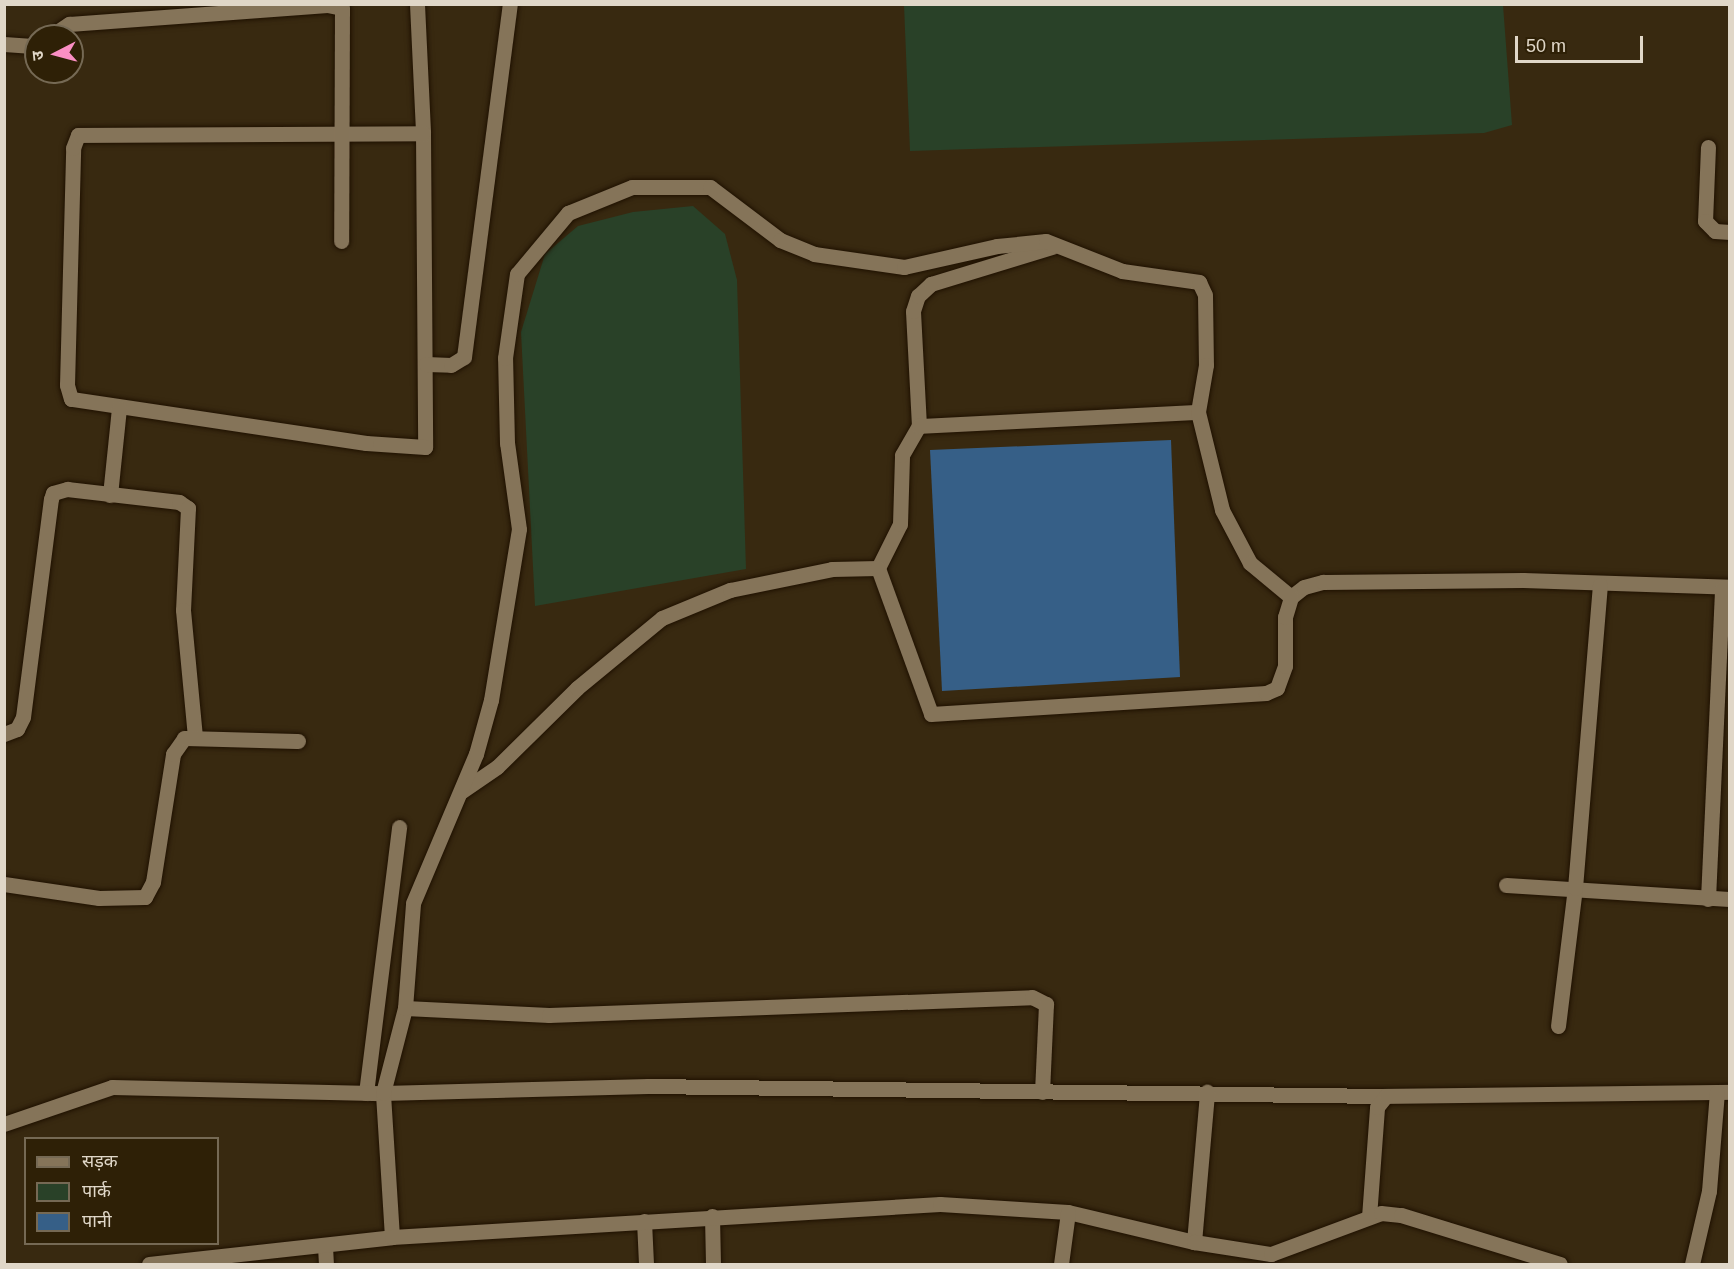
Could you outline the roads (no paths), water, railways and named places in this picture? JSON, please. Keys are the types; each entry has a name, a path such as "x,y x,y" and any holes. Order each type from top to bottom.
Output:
{"street":[{"path":"417,4 423,133 426,364 426,442 420,449 76,402 68,392 74,148 78,135 423,133"},
{"path":"426,364 451,365 464,357 510,4"},
{"path":"69,24 337,6 345,14 341,241"},
{"path":"4,44 24,45"},
{"path":"1708,147 1705,221 1715,231 1730,232"},
{"path":"392,1237 383,1093 405,1008 413,903 462,791 491,700 519,529 507,443 505,358 517,274 568,213 632,187 710,187 780,240 814,254 904,267 997,246 1046,241 1122,271 1199,282 1205,295 1206,365 1198,412 1222,510 1250,563 1291,597"},
{"path":"1057,246 931,284 918,296 913,311 919,426 902,455 900,524 878,568 931,714 1266,693 1277,687 1285,666 1285,617 1291,597 1304,586 1323,582 1523,580 1600,585 1726,587 1708,899"},
{"path":"110,495 119,408"},
{"path":"919,426 1198,412"},
{"path":"4,734 17,729 23,717 53,493 67,489 179,502 188,508 183,610 195,736"},
{"path":"462,791 497,767 578,688 662,618 730,590 832,569 878,568"},
{"path":"1558,1026 1575,888 1600,585"},
{"path":"4,884 99,898 145,897 151,892 173,754 184,738 195,736 298,741"},
{"path":"366,1093 399,827"},
{"path":"1506,885 1730,899"},
{"path":"405,1008 549,1015 1032,997 1046,1004 1042,1092"},
{"path":"4,1124 111,1087 366,1093 648,1086 1386,1096 1723,1092 1709,1191 1692,1264"},
{"path":"1194,1242 1208,1092"},
{"path":"1369,1217 1377,1107 1386,1096"},
{"path":"149,1264 392,1237 940,1204 1068,1212 1270,1259 1369,1217 1401,1215 1560,1264"},
{"path":"1061,1264 1068,1212"},
{"path":"712,1216 713,1264"},
{"path":"644,1221 646,1264"},
{"path":"325,1246 326,1264"}],"water":[{"path":"1171,440 1180,677 942,691 930,450"}]}
